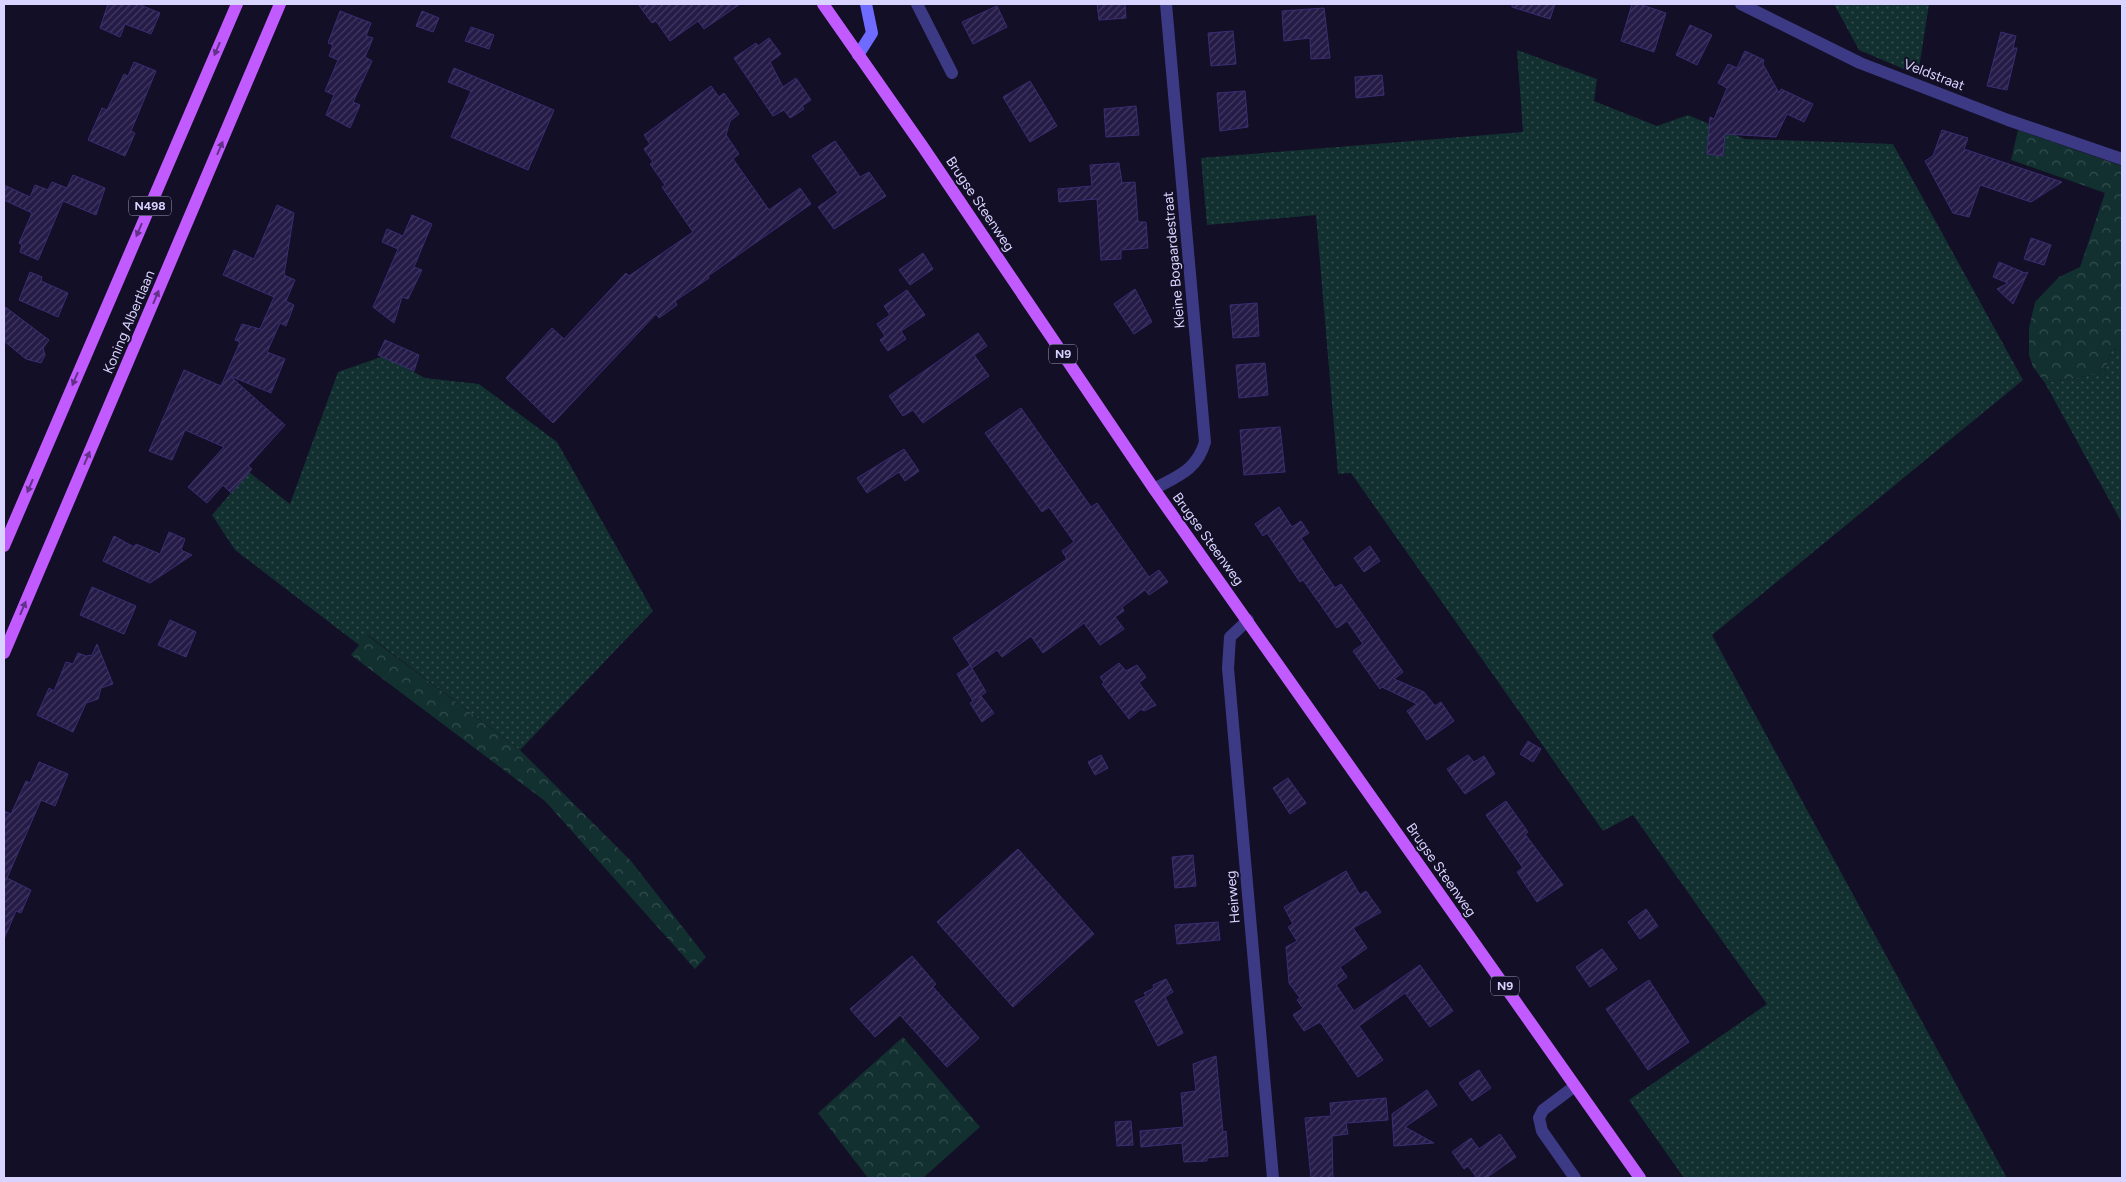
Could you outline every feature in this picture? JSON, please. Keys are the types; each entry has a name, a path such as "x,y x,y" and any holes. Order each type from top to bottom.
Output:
{"main road":[{"name":"Koning Albertlaan","path":"4,546 237,4"},
{"name":"Koning Albertlaan","path":"4,653 280,4"},
{"name":"Brugse Steenweg","path":"823,4 1154,489 1640,1178"},
{"path":"858,54 872,33 866,4"}],"street":[{"path":"917,4 952,73"},
{"name":"Kleine Bogaardestraat","path":"1154,489 1191,467 1201,456 1205,442 1166,4"},
{"name":"Veldstraat","path":"1741,4 1860,63 2008,120 2122,159"},
{"name":"Heirweg","path":"1248,620 1230,637 1228,668 1273,1178"},
{"path":"1575,1086 1543,1110 1539,1118 1542,1130 1575,1178"}],"green space":[{"path":"1834,4 1929,4 1918,75 1859,50"},
{"path":"1517,50 1597,79 1594,101 1657,126 1688,115 1745,139 1893,144 2023,380 1712,635 2007,1178 1684,1178 1629,1100 1767,1004 1633,815 1603,831 1351,473 1338,474 1316,215 1207,225 1201,158 1523,132"},
{"path":"2018,130 2122,166 2122,351 2112,349 2104,373 2045,383 2033,367 2029,355 2029,328 2035,302 2059,277 2080,267 2105,193 2011,160"},
{"path":"2112,349 2122,351 2122,523 2045,383 2104,373"},
{"path":"384,356 425,378 479,384 557,442 653,611 520,750 368,635 359,645 235,550 212,515 249,472 290,504 338,372"},
{"path":"367,635 520,750 631,861 706,957 695,969 545,801 351,655"},
{"path":"903,1037 980,1127 923,1178 868,1178 818,1113"}],"building":[{"path":"108,4 138,4 160,13 151,34 125,24 120,37 100,28"},
{"path":"638,4 740,4 704,29 698,21 670,41 656,21 652,23"},
{"path":"1097,4 1125,4 1126,18 1099,20"},
{"path":"1512,4 1555,4 1550,19 1512,7"},
{"path":"1632,4 1639,4 1666,13 1654,52 1621,41"},
{"path":"997,6 1007,27 973,44 962,22"},
{"path":"1324,8 1330,58 1311,59 1310,38 1284,41 1282,11"},
{"path":"340,11 371,23 366,36 373,38 365,57 372,61 353,102 360,105 350,128 326,115 334,95 325,91 338,60 329,56 333,45 328,43"},
{"path":"422,11 439,18 433,32 416,26"},
{"path":"1690,25 1712,35 1697,65 1676,55"},
{"path":"471,27 494,35 489,49 465,41"},
{"path":"1233,31 1236,64 1211,66 1208,33"},
{"path":"2001,32 2016,36 2013,48 2017,48 2007,90 1987,86"},
{"path":"769,38 781,54 770,62 783,87 796,78 811,100 802,106 804,109 790,118 784,110 773,116 734,58 756,43 758,46"},
{"path":"1745,51 1764,60 1763,64 1779,93 1781,89 1813,104 1804,122 1787,114 1776,137 1725,134 1723,156 1707,154 1710,117 1714,119 1727,88 1718,83 1728,64 1737,68"},
{"path":"134,62 156,71 131,131 135,133 125,156 88,140 102,108 107,110 124,74 128,76"},
{"path":"454,68 554,110 528,170 451,137 471,91 448,82"},
{"path":"1382,75 1384,95 1356,98 1355,77"},
{"path":"1030,81 1057,126 1030,142 1003,97"},
{"path":"711,86 719,97 724,93 739,114 730,121 726,135 739,154 733,159 769,210 800,188 811,204 708,276 709,278 675,301 677,305 659,318 656,314 553,423 506,378 552,328 564,339 626,273 629,276 693,232 662,187 665,185 650,164 653,162 644,149 650,144 644,135"},
{"path":"1245,91 1248,127 1220,131 1217,93"},
{"path":"1136,106 1139,135 1106,137 1104,109"},
{"path":"1942,130 1968,138 1964,149 2062,182 2031,202 1980,185 1969,217 1953,213 1925,161 1933,156"},
{"path":"835,141 860,177 869,172 886,196 834,229 818,207 838,193 812,156"},
{"path":"1119,163 1122,183 1135,182 1138,222 1146,222 1148,248 1121,250 1121,259 1101,260 1097,199 1059,202 1058,189 1092,186 1090,165"},
{"path":"73,175 105,188 96,215 63,201 38,260 20,252 22,245 19,243 32,213 4,200 4,185 30,197 35,185 48,190 52,182 67,188"},
{"path":"277,205 294,213 284,275 295,280 286,301 294,305 286,326 280,323 267,352 285,359 271,393 230,376 285,425 248,466 252,469 231,493 223,485 207,503 188,487 224,447 185,430 172,460 149,451 184,370 221,386 240,342 235,340 242,324 260,329 274,297 223,275 234,250 254,259"},
{"path":"412,215 432,224 414,267 422,270 408,299 402,297 394,323 373,307 398,249 382,242 387,229 403,236"},
{"path":"2031,238 2051,245 2044,265 2024,259"},
{"path":"923,253 933,269 910,285 899,270"},
{"path":"1999,262 2025,273 2028,272 2013,304 1997,289 2008,283 1993,277"},
{"path":"30,272 42,277 41,281 68,293 58,317 19,300"},
{"path":"1135,289 1152,322 1134,334 1114,304"},
{"path":"907,290 925,315 901,331 906,339 888,351 880,340 885,336 877,324 890,315 884,306"},
{"path":"1257,303 1259,336 1233,338 1230,305"},
{"path":"4,306 49,340 43,348 45,355 41,363 26,359 4,341"},
{"path":"978,333 987,346 974,355 989,376 923,423 913,410 903,416 889,396"},
{"path":"385,340 419,355 414,371 378,355"},
{"path":"1265,363 1268,395 1239,398 1236,365"},
{"path":"1021,408 1091,507 1097,503 1149,577 1159,570 1168,582 1149,595 1145,590 1122,607 1124,611 1115,617 1124,629 1100,645 1084,623 1043,653 1031,636 1002,657 997,650 972,668 953,638 1067,559 1062,551 1074,542 1049,507 1042,512 985,433"},
{"path":"1280,427 1285,472 1244,475 1240,430"},
{"path":"904,449 919,471 905,481 899,472 867,493 857,478"},
{"path":"1279,507 1292,527 1301,521 1309,533 1301,538 1335,588 1341,584 1403,672 1394,679 1424,692 1435,706 1441,702 1454,721 1427,740 1407,711 1417,704 1382,687 1380,689 1353,651 1363,644 1347,621 1337,628 1303,580 1300,582 1267,533 1263,536 1255,524"},
{"path":"169,532 185,539 181,550 192,555 150,583 103,561 114,536 134,547 136,544 160,554"},
{"path":"1370,546 1380,561 1364,572 1354,558"},
{"path":"92,587 136,606 124,634 80,615"},
{"path":"170,620 196,632 186,657 158,645"},
{"path":"97,644 113,684 101,688 98,699 86,703 73,732 37,715 49,688 54,691 66,662 73,664 78,653 86,656 92,655"},
{"path":"1119,663 1126,671 1137,665 1146,677 1139,683 1156,705 1144,711 1141,709 1129,719 1102,684 1104,682 1100,677"},
{"path":"970,665 986,692 978,698 981,696 994,713 982,722 970,703 973,701 957,674"},
{"path":"1528,741 1541,749 1533,762 1520,754"},
{"path":"1101,755 1108,768 1095,775 1088,762"},
{"path":"1468,755 1474,762 1484,756 1495,774 1465,794 1447,769"},
{"path":"39,762 68,774 55,806 41,800 7,878 31,890 21,913 16,911 4,939 4,811 11,814 26,781 30,783"},
{"path":"1288,778 1306,803 1290,814 1273,788"},
{"path":"1506,801 1528,832 1525,834 1563,885 1537,902 1517,872 1523,868 1486,815"},
{"path":"1018,849 1094,934 1013,1007 937,922"},
{"path":"1193,855 1196,886 1175,888 1172,857"},
{"path":"1346,871 1360,895 1366,891 1381,912 1353,928 1367,948 1340,967 1347,977 1336,985 1354,1011 1420,965 1453,1011 1430,1027 1405,993 1359,1026 1383,1060 1358,1077 1320,1022 1304,1031 1293,1015 1303,1008 1297,1000 1300,998 1289,983 1286,947 1297,941 1288,927 1293,924 1284,907"},
{"path":"1646,909 1658,926 1640,939 1628,922"},
{"path":"1218,922 1220,940 1177,944 1175,925"},
{"path":"1602,949 1617,969 1590,987 1576,967"},
{"path":"912,956 936,984 933,987 979,1038 947,1067 900,1015 875,1037 850,1009"},
{"path":"1166,979 1173,992 1165,997 1183,1033 1158,1046 1135,1001 1146,996 1144,993 1154,988 1153,985"},
{"path":"1649,980 1689,1042 1648,1070 1606,1009"},
{"path":"1216,1056 1223,1132 1226,1131 1228,1156 1207,1158 1207,1161 1184,1162 1182,1143 1141,1147 1140,1131 1184,1127 1181,1093 1196,1091 1193,1064"},
{"path":"1479,1070 1491,1088 1472,1101 1459,1083"},
{"path":"1427,1090 1437,1105 1405,1127 1434,1143 1394,1146 1392,1114"},
{"path":"1386,1098 1388,1120 1346,1123 1348,1134 1332,1136 1333,1178 1311,1178 1305,1118 1331,1116 1330,1103"},
{"path":"1131,1121 1133,1145 1117,1146 1115,1122"},
{"path":"1500,1134 1516,1157 1486,1178 1477,1178 1468,1166 1464,1169 1452,1152 1471,1138 1479,1149"}]}
